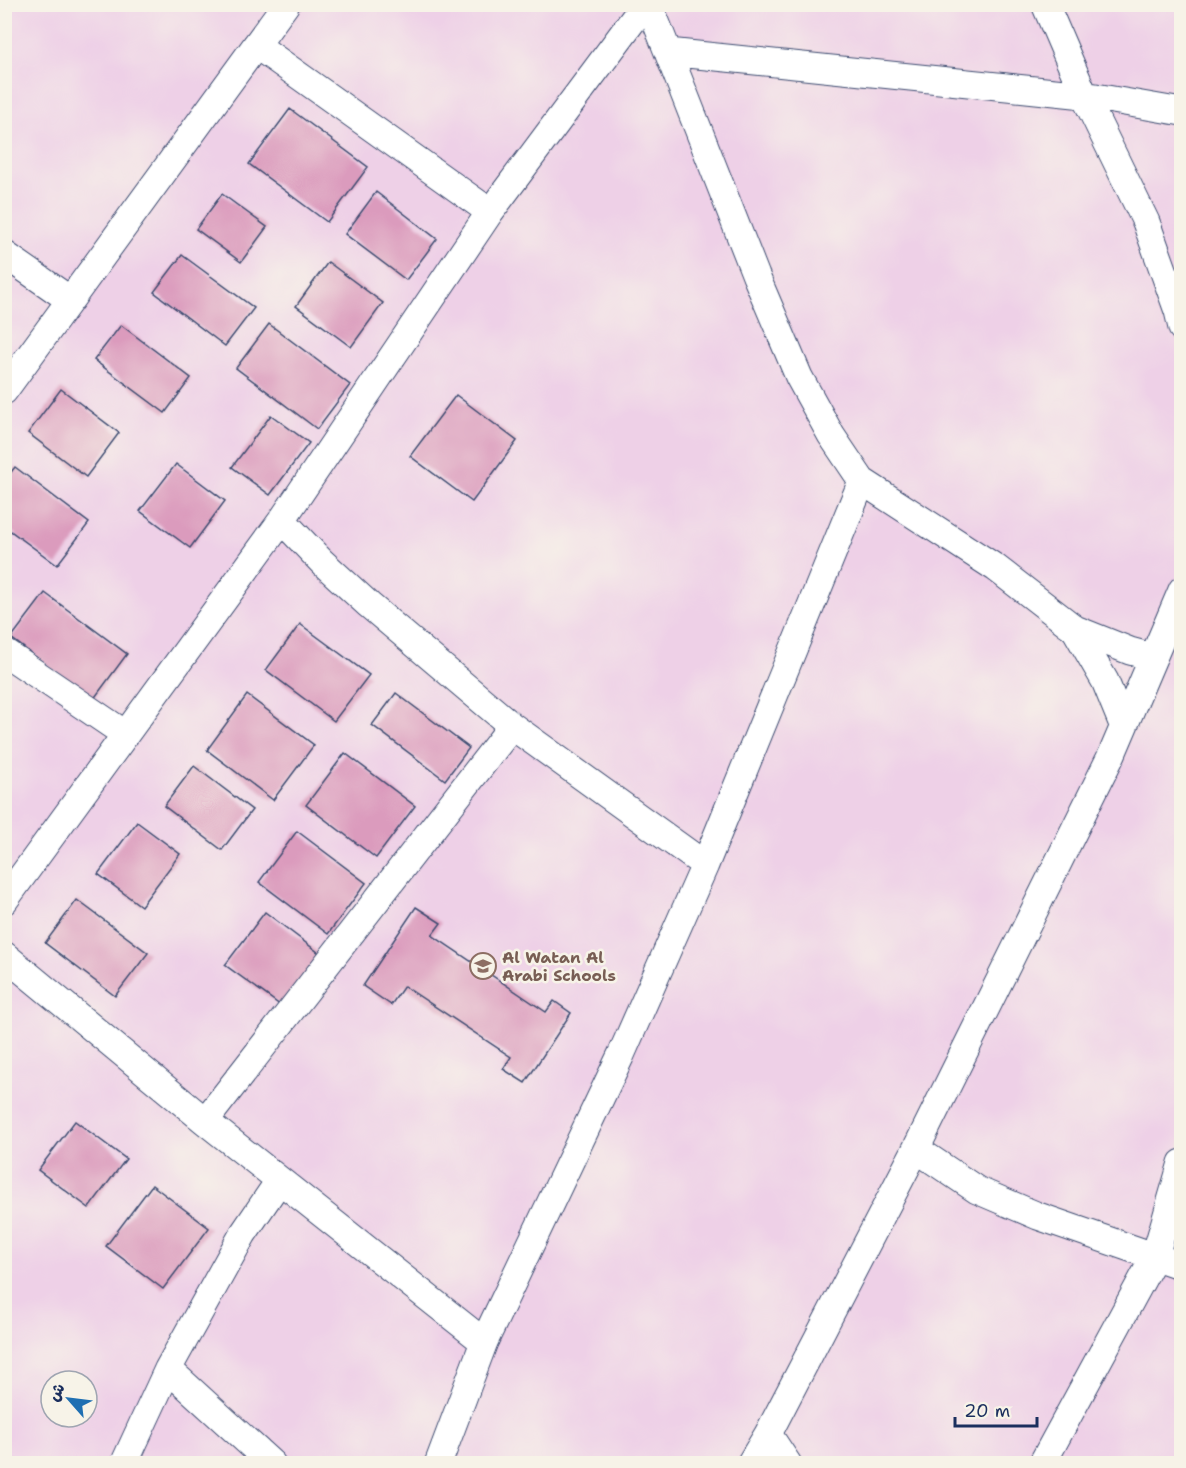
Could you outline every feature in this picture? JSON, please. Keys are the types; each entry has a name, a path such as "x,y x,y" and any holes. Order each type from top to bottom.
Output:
{"street":[{"path":"4,391 286,4"},
{"path":"4,901 282,520 490,212 647,4 799,377 831,435 862,481 996,568 1075,629 1130,651 1152,657"},
{"path":"1045,4 1084,95 1146,222 1182,328"},
{"path":"256,45 490,212"},
{"path":"668,52 1084,95 1182,112"},
{"path":"4,255 70,300"},
{"path":"438,1464 484,1342 621,1054 705,865 862,481"},
{"path":"282,520 322,562 369,605 512,726 705,865"},
{"path":"750,1464 768,1434 916,1149 1112,754 1182,590"},
{"path":"1075,629 1105,681 1123,725"},
{"path":"4,652 125,734"},
{"path":"205,1121 512,726"},
{"path":"4,955 279,1181 484,1342"},
{"path":"916,1149 977,1190 1038,1216 1182,1266"},
{"path":"1042,1464 1155,1256 1182,1163"},
{"path":"124,1464 168,1369 243,1234 279,1181"},
{"path":"168,1369 272,1464"},
{"path":"768,1434 788,1464"}],"shaded area":[{"path":"5,5 1181,5 1181,1463 5,1464"}],"building":[{"path":"290,109 368,167 327,222 249,164"},
{"path":"376,192 437,239 406,280 345,234"},
{"path":"222,194 267,227 241,262 196,229"},
{"path":"182,255 254,308 225,346 154,292"},
{"path":"328,262 383,303 351,347 296,306"},
{"path":"269,324 350,385 317,429 236,368"},
{"path":"121,325 191,378 165,413 94,360"},
{"path":"61,389 119,433 86,477 28,433"},
{"path":"456,395 517,441 472,502 410,456"},
{"path":"271,415 309,443 270,495 232,467"},
{"path":"176,464 225,501 190,548 140,511"},
{"path":"15,467 89,523 57,565 4,526 4,481"},
{"path":"45,593 127,654 93,700 11,638"},
{"path":"300,624 369,675 334,721 266,670"},
{"path":"396,693 469,748 445,780 372,725"},
{"path":"247,695 314,745 273,800 207,750"},
{"path":"345,753 415,806 376,858 306,805"},
{"path":"194,766 252,810 222,850 164,806"},
{"path":"137,822 180,854 141,906 98,874"},
{"path":"297,831 366,883 328,934 259,882"},
{"path":"77,900 148,953 115,996 45,943"},
{"path":"416,907 441,923 432,935 546,1012 554,1001 571,1013 525,1083 503,1069 511,1057 404,986 391,1005 363,986"},
{"path":"265,912 323,956 284,1008 225,965"},
{"path":"75,1121 126,1159 89,1208 38,1170"},
{"path":"152,1185 209,1228 163,1289 106,1246"}],"place":[{"name":"Al Watan Al Arabi Schools","path":"483,966"}]}
